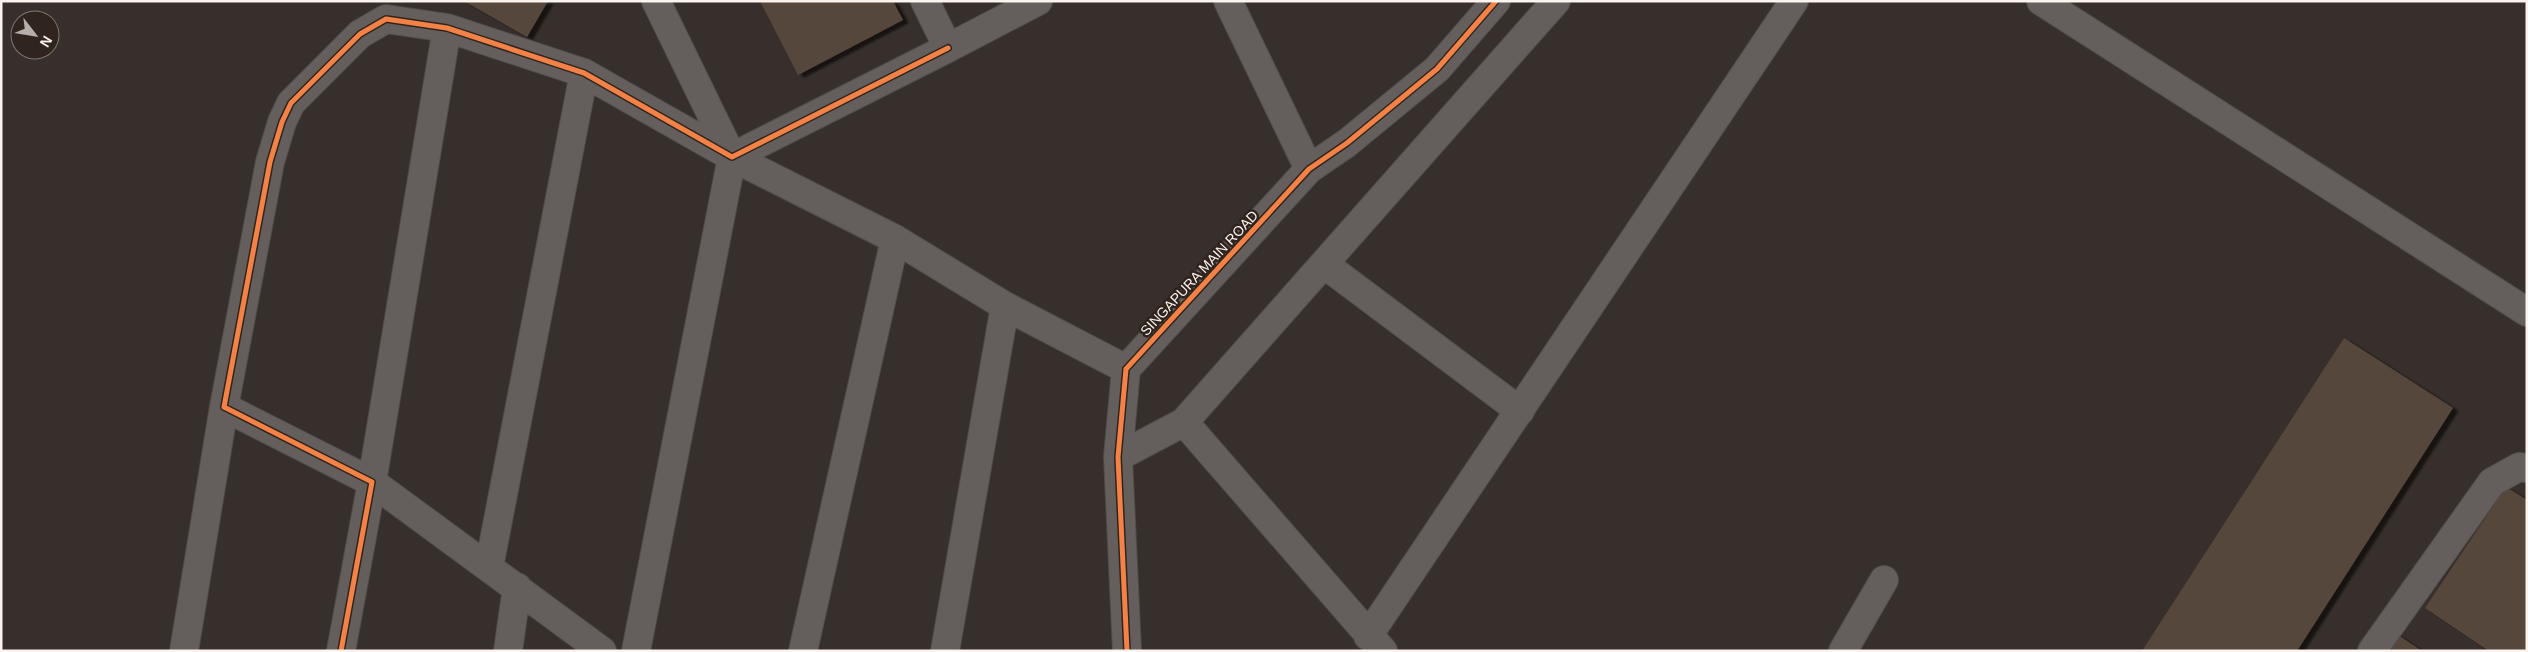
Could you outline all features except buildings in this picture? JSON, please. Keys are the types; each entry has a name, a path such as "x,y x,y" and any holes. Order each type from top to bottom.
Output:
{"street":[{"path":"636,651 732,157 656,1"},
{"path":"925,1 948,48"},
{"path":"732,157 1038,1"},
{"path":"1228,1 1309,169"},
{"name":"SINGAPURA MAIN ROAD","path":"1126,370 1309,169 1347,143 1437,70 1496,1"},
{"path":"1118,457 1184,422 1556,1"},
{"path":"1184,422 1376,644 1520,411 1794,1"},
{"path":"2042,1 2527,312"},
{"path":"184,651 224,408 270,162 282,122 291,103 360,34 386,19 447,28 584,73 732,157 896,239 1005,306 1126,370 1118,457 1127,651"},
{"path":"341,651 372,482 447,28"},
{"path":"489,567 584,73"},
{"path":"803,651 896,239"},
{"path":"1324,264 1520,411"},
{"path":"945,651 1005,306"},
{"path":"224,408 372,482 602,651"},
{"path":"2372,651 2492,482 2519,467 2527,468"},
{"path":"1842,651 1884,580"},
{"path":"508,651 518,588"}],"cycle path":[{"path":"1127,651 1118,457 1126,369 1309,169 1347,143 1437,69 1496,1"},
{"path":"341,651 372,482 224,407 270,162 282,122 291,103 360,34 386,19 447,28 584,73 732,157 948,48"}]}
